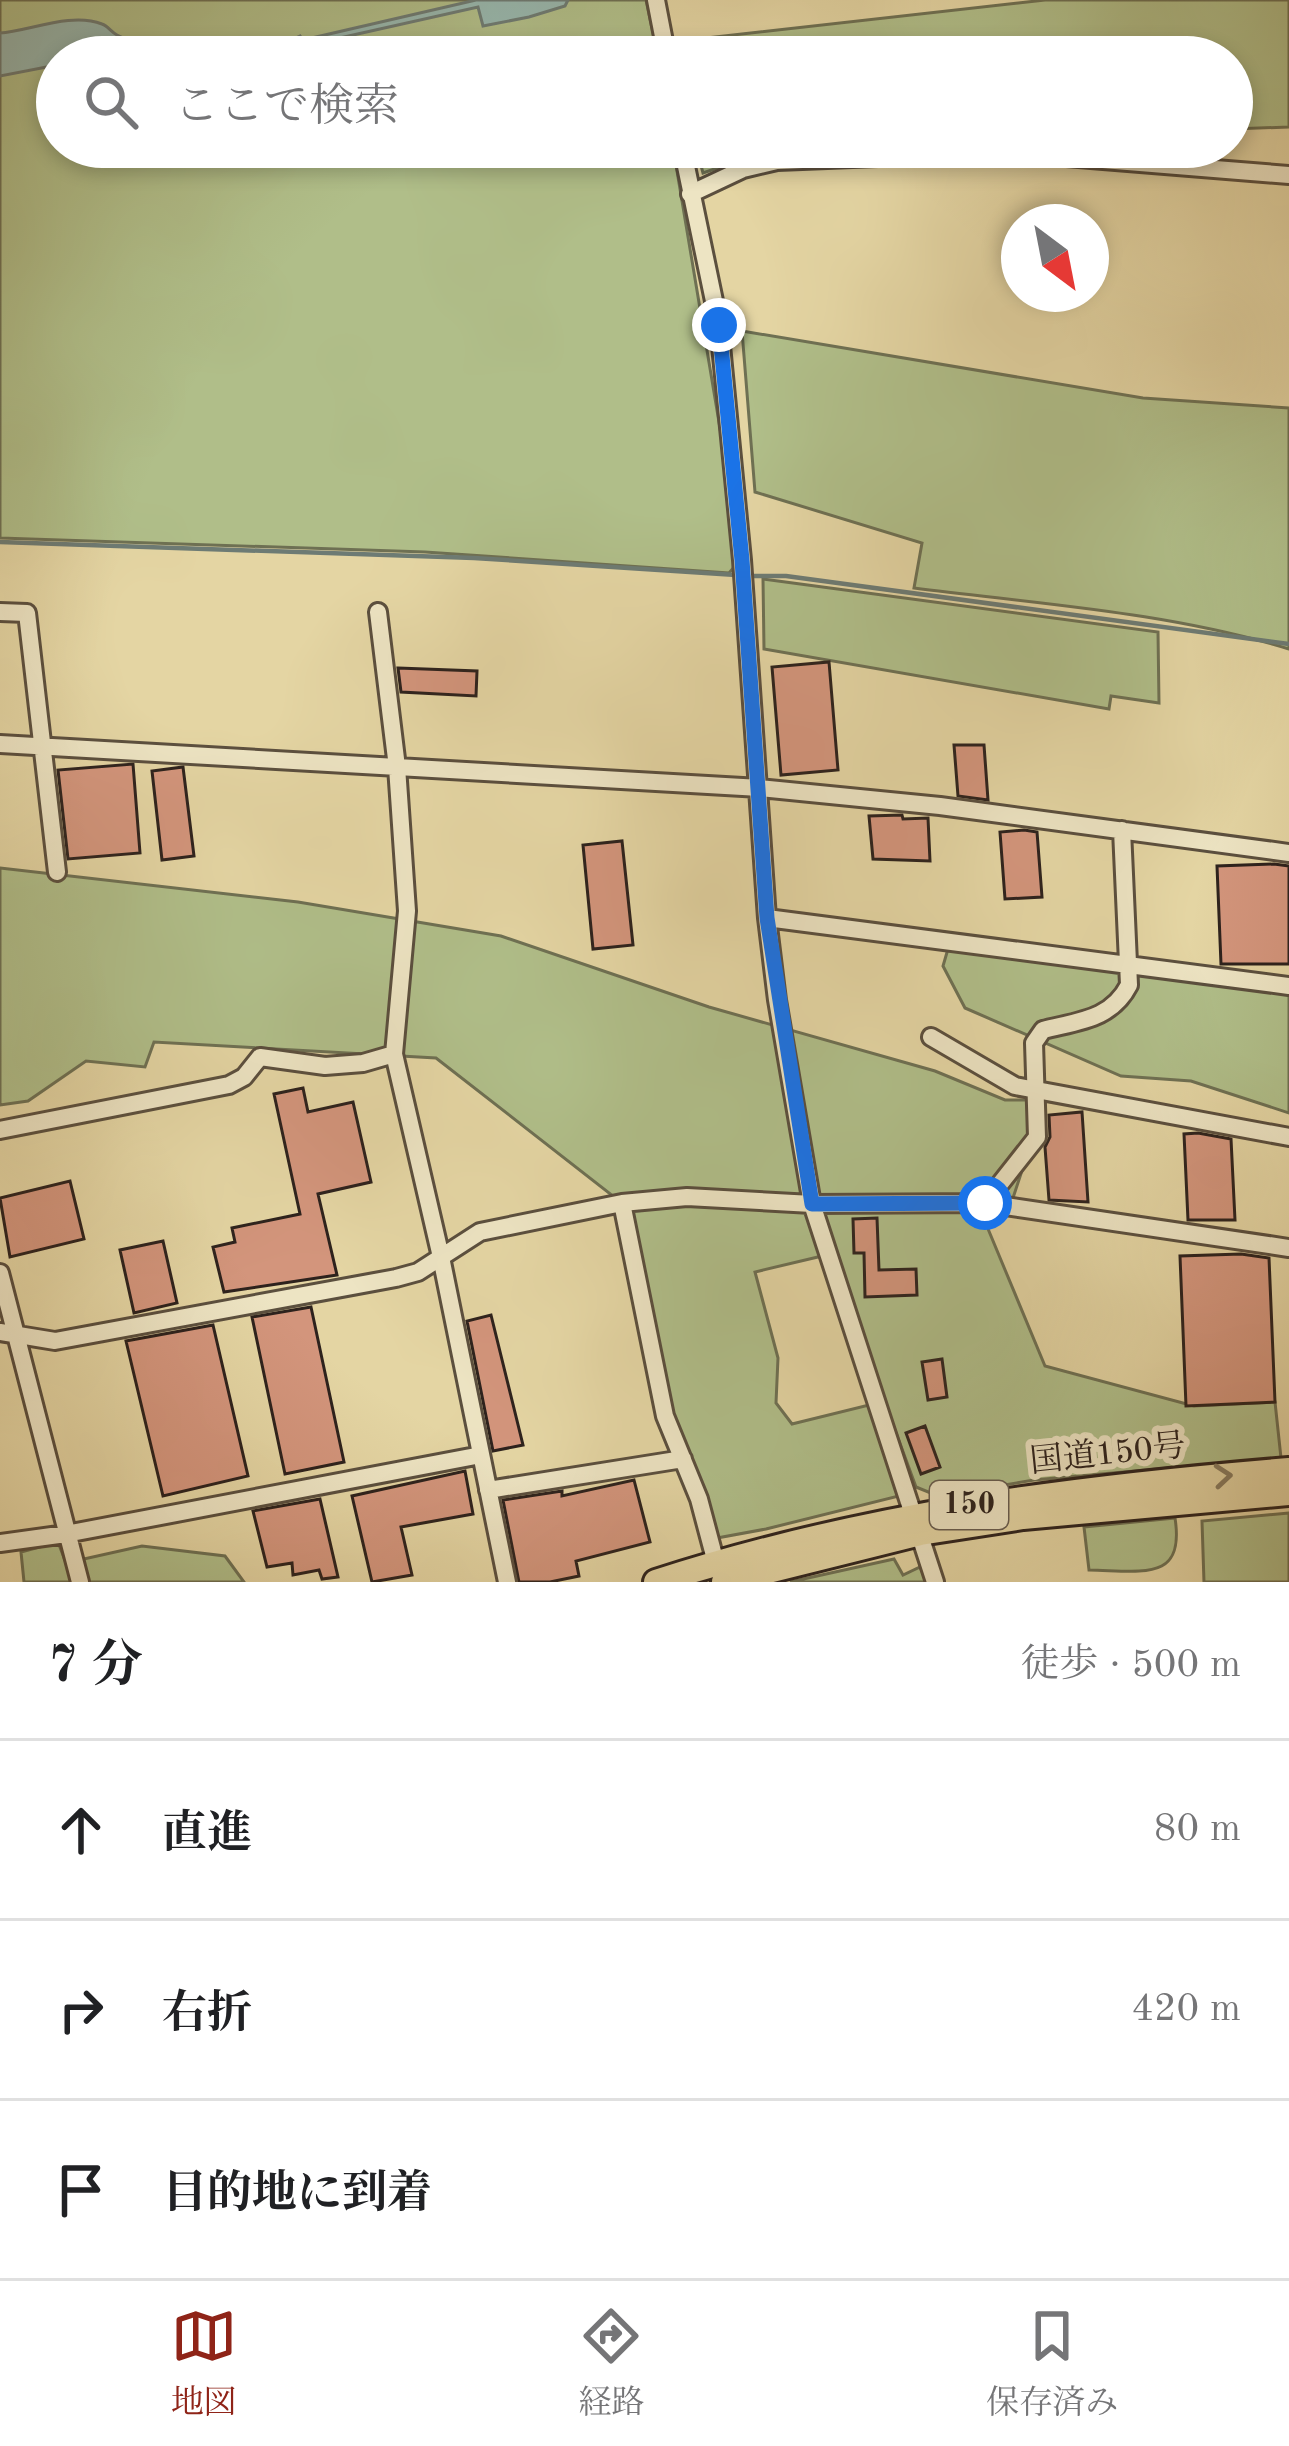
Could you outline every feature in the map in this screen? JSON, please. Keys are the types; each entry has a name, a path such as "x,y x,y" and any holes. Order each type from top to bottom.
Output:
{"highway":[{"name":"国道150号","path":"656,1582 720,1572 1016,1498 1289,1471"},
{"name":"国道150号","path":"917,1524 1289,1493"}],"street":[{"path":"656,0 663,36"},
{"path":"686,168 719,325 767,918 812,1204 935,1582"},
{"path":"690,194 747,168"},
{"path":"1202,168 1289,175"},
{"path":"0,612 27,614 56,872"},
{"path":"378,612 397,767 407,910 394,1054 441,1256 507,1582"},
{"path":"0,744 760,788 946,806 1289,853"},
{"path":"985,1203 1036,1137 1034,1043 1043,1030 1104,1015 1129,985 1122,830"},
{"path":"767,918 1289,986"},
{"path":"932,1036 1015,1086 1289,1137"},
{"path":"0,1130 229,1085 244,1077 260,1057 326,1066 363,1064 394,1054"},
{"path":"8,1332 56,1341 395,1278 418,1272 480,1232 622,1203 687,1196 812,1204 985,1203 1289,1248"},
{"path":"622,1203 664,1416 720,1572"},
{"path":"0,1273 8,1332 80,1582"},
{"path":"0,1543 482,1455"},
{"path":"488,1490 683,1459"}],"green space":[{"path":"0,0 646,0 654,36 36,36 36,168 677,168 728,476 735,566 729,573 425,552 0,538"},
{"path":"1045,0 1289,0 1289,127 1253,128 1253,36 724,36"},
{"path":"742,331 1143,398 1289,408 1289,649 1150,618 914,588 922,543 755,492"},
{"path":"763,579 1158,632 1159,703 1111,696 1109,709 764,649"},
{"path":"0,868 298,902 501,936 709,1007 935,1071 1005,1100 1037,1100 1037,1125 1010,1207 818,1197 822,1256 755,1272 778,1358 776,1403 792,1424 877,1403 899,1496 717,1538 683,1459 622,1203 436,1058 154,1042 145,1067 86,1061 28,1101 0,1105"},
{"path":"950,942 1289,993 1289,1113 1191,1081 1121,1076 965,1008 943,966"},
{"path":"819,1204 943,1204 981,1212 1045,1366 1194,1406 1275,1402 1281,1458 1034,1480 938,1496 916,1487 860,1335"},
{"path":"1289,1513 1289,1582 1204,1582 1202,1521"},
{"path":"1175,1518 1176,1539 1166,1563 1143,1571 1089,1570 1084,1527"},
{"path":"58,1542 66,1563 142,1546 225,1556 244,1582 24,1582 21,1552"},
{"path":"894,1559 903,1575 920,1567 927,1582 790,1582"}],"water":[{"path":"476,0 568,0 565,6 483,26 478,7 349,36 320,36"},
{"path":"90,21 117,35 36,36 36,69 0,76 0,33"}],"building":[{"path":"829,662 838,770 781,775 772,667"},
{"path":"398,668 477,671 476,696 401,692"},
{"path":"954,745 984,745 988,800 958,796"},
{"path":"133,764 140,853 68,859 58,770"},
{"path":"183,767 194,856 162,860 152,771"},
{"path":"902,815 903,819 928,818 930,861 873,859 869,816"},
{"path":"1000,832 1037,832 1042,897 1005,899"},
{"path":"622,841 633,945 593,949 583,845"},
{"path":"1217,866 1289,866 1289,964 1221,964"},
{"path":"303,1088 308,1112 353,1102 371,1182 318,1194 337,1275 224,1292 213,1247 235,1242 232,1228 300,1214 274,1094"},
{"path":"1082,1112 1088,1202 1049,1200 1045,1147 1050,1137 1049,1115"},
{"path":"1184,1134 1231,1139 1235,1220 1188,1220"},
{"path":"70,1181 84,1239 10,1257 0,1198"},
{"path":"877,1218 879,1270 916,1269 917,1295 865,1297 864,1253 854,1253 853,1219"},
{"path":"163,1241 177,1303 134,1313 120,1250"},
{"path":"1180,1256 1269,1258 1275,1402 1186,1406"},
{"path":"311,1307 344,1462 285,1474 252,1317"},
{"path":"491,1315 523,1445 493,1451 467,1321"},
{"path":"213,1325 248,1476 163,1496 126,1341"},
{"path":"942,1359 947,1397 928,1400 922,1362"},
{"path":"925,1426 940,1467 921,1474 906,1433"},
{"path":"465,1471 473,1514 401,1527 412,1575 372,1582 352,1496"},
{"path":"634,1480 650,1542 576,1561 579,1576 519,1582 503,1500 562,1491 562,1496"},
{"path":"320,1499 338,1577 322,1579 319,1570 293,1575 292,1563 267,1567 253,1511"}],"waterway":[{"path":"0,542 474,558 736,575"},
{"path":"748,576 786,576 1289,644"}],"route":[{"path":"719,325 742,560 767,918 812,1204 985,1203"}]}
